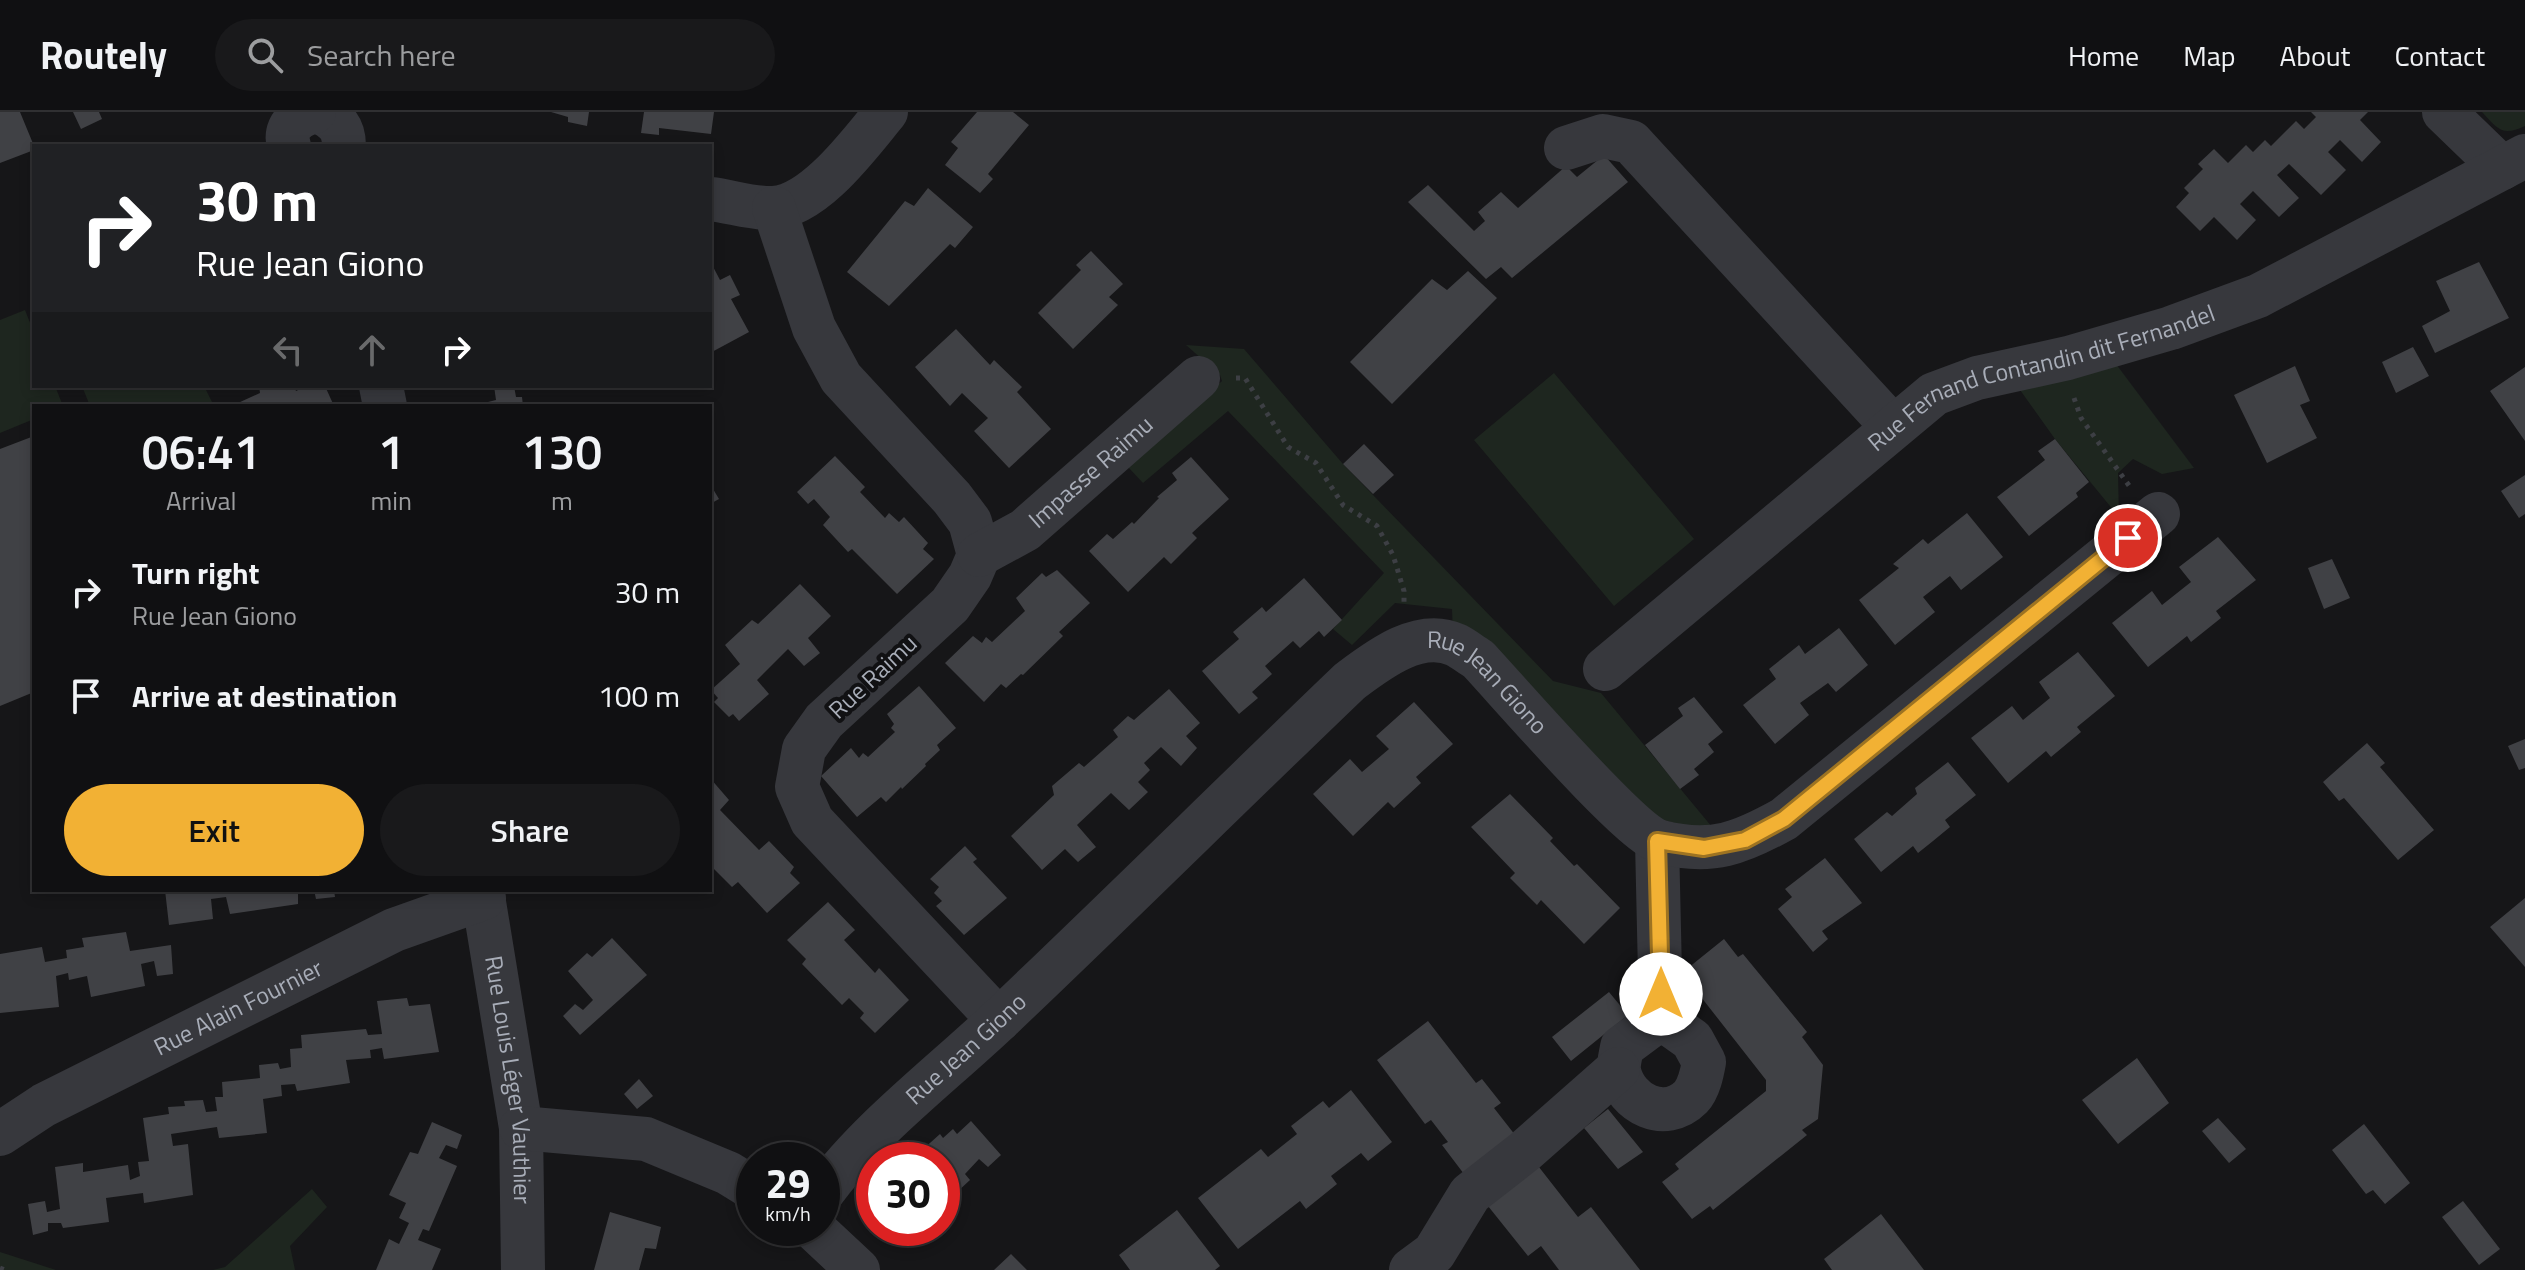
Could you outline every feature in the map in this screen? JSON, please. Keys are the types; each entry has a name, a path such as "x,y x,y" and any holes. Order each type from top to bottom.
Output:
{"street":[{"path":"712,199 774,208 801,198 833,174 886,112"},
{"path":"2444,112 2514,162"},
{"path":"303,120 337,121 344,134 344,144"},
{"path":"1566,148 1603,136 1631,142 1893,427"},
{"name":"Rue Fernand Contandin dit Fernandel","path":"1605,669 1934,394 1977,378 2068,358 2171,328 2258,296 2514,162"},
{"path":"774,208 814,328 841,378 952,498 970,522 979,555"},
{"name":"Impasse Raimu","path":"979,555 1025,530 1198,378"},
{"name":"Rue Jean Giono","path":"840,1170 1350,681 1383,656 1423,641 1454,644 1478,659 1626,817 1657,841 1704,848 1745,840 1784,819 2155,516"},
{"name":"Rue Raimu","path":"979,555 970,576 950,605 824,721 804,749 797,787 812,821 999,1020"},
{"path":"1657,841 1661,1018"},
{"name":"Rue Louis Léger Vauthier","path":"483,894 521,1128 523,1270"},
{"name":"Rue Alain Fournier","path":"0,1134 44,1105 394,930 483,894"},
{"path":"1661,1018 1692,1040 1704,1062 1700,1080 1691,1097 1668,1110 1648,1108 1627,1092 1618,1069 1622,1047 1661,1018"},
{"path":"1411,1270 1434,1253 1470,1194 1525,1151 1618,1069"},
{"path":"521,1128 646,1139 736,1178"},
{"path":"832,1246 858,1270"}],"path":[{"path":"2068,358 2072,392 2081,418 2155,516"},
{"path":"1198,378 1245,378 1288,447 1316,463 1343,505 1377,526 1393,555 1404,591 1405,647"}],"shaded area":[{"path":"2482,112 2525,112 2525,126 2511,131 2501,130"},
{"path":"25,310 32,328 32,388 56,388 62,404 32,404 32,420 0,433 0,320"},
{"path":"1186,345 1244,349 1343,464 1553,681 1601,693 1717,833 1646,816 1453,636 1452,609 1395,603 1352,645 1333,629 1384,573 1228,411 1143,483 1128,467 1222,381 1220,375"},
{"path":"2113,360 2194,468 2162,474 2133,459 2118,473 2119,517 2055,439 2015,383"},
{"path":"1554,373 1694,539 1614,606 1474,440"},
{"path":"83,388 205,388 213,404 89,404"},
{"path":"312,1189 327,1207 290,1246 295,1270 213,1270 225,1267"},
{"path":"0,1252 56,1270 0,1270"}],"building":[{"path":"0,112 20,112 33,144 32,151 0,163"},
{"path":"73,112 99,112 102,119 81,129"},
{"path":"551,112 589,112 587,126 568,122 568,117"},
{"path":"644,112 714,112 711,134 659,128 659,135 641,133"},
{"path":"977,112 1013,112 1029,125 988,174 993,179 980,193 945,165 958,148 951,142"},
{"path":"2311,112 2368,112 2360,120 2381,142 2362,162 2340,140 2328,152 2346,170 2321,195 2289,164 2277,175 2299,198 2279,217 2253,191 2240,204 2256,220 2237,240 2214,217 2200,231 2176,207 2189,193 2184,188 2203,169 2198,164 2214,149 2228,163 2246,145 2253,152 2265,140 2271,146 2296,121 2304,129 2316,117"},
{"path":"1604,155 1628,182 1512,278 1501,267 1486,279 1408,202 1428,185 1474,231 1485,221 1478,212 1501,192 1518,208 1566,166 1577,177"},
{"path":"928,188 973,227 955,248 950,244 889,306 847,272 905,201 914,206"},
{"path":"1091,251 1123,284 1109,297 1118,305 1073,349 1038,313 1081,270 1076,265"},
{"path":"2479,262 2509,318 2435,353 2422,326 2450,311 2436,281"},
{"path":"712,265 720,280 730,275 740,295 731,299 749,332 712,352"},
{"path":"1468,271 1497,298 1392,404 1350,362 1432,279 1447,290"},
{"path":"956,329 990,365 994,360 1022,387 1017,392 1051,429 1009,468 974,431 988,418 962,393 950,406 915,367"},
{"path":"2413,347 2429,376 2396,393 2382,362"},
{"path":"2295,366 2310,401 2300,405 2317,438 2267,463 2234,395"},
{"path":"2525,367 2525,441 2490,391"},
{"path":"259,388 295,388 296,391 326,388 333,404 238,404 260,393"},
{"path":"494,388 514,388 516,397 522,397 523,404 480,404 496,400"},
{"path":"32,437 32,693 0,706 0,449"},
{"path":"2055,439 2089,482 2076,493 2078,497 2029,536 1997,497 2045,460 2038,451"},
{"path":"1364,444 1394,475 1373,494 1343,464"},
{"path":"835,456 865,487 860,492 885,518 889,513 899,522 904,517 928,543 923,549 934,559 897,594 852,549 848,552 823,525 830,517 814,499 808,504 797,492"},
{"path":"1191,457 1229,499 1192,533 1197,538 1171,564 1164,557 1128,592 1089,551 1107,534 1113,539 1132,522 1134,524 1157,497 1177,480 1172,473"},
{"path":"2525,475 2525,514 2519,518 2501,491"},
{"path":"712,487 719,499 712,503"},
{"path":"1967,513 2003,557 1961,590 1950,576 1923,597 1935,612 1895,645 1859,600 1899,568 1893,564 1923,539 1928,544"},
{"path":"2218,537 2256,580 2216,611 2221,618 2191,642 2187,636 2148,667 2112,623 2152,591 2162,605 2191,582 2179,567"},
{"path":"2332,559 2350,598 2324,609 2308,568"},
{"path":"1057,570 1090,603 1059,632 1063,636 1023,675 1006,688 1001,684 984,702 945,663 973,636 982,643 986,637 992,642 1025,611 1016,598 1042,573 1046,577"},
{"path":"1304,578 1342,620 1324,637 1319,631 1300,648 1293,641 1265,666 1272,674 1252,692 1258,698 1239,714 1202,671 1239,639 1233,632 1262,607 1266,612"},
{"path":"800,584 831,616 808,638 820,653 804,666 788,649 757,680 769,694 739,721 733,714 729,717 714,702 718,698 712,689 740,664 725,645 752,620 758,624"},
{"path":"1839,628 1868,665 1836,692 1828,683 1800,703 1809,715 1775,744 1743,705 1776,679 1769,669 1799,645 1805,654"},
{"path":"2078,652 2115,696 2077,727 2081,732 2051,757 2046,751 2008,783 1971,738 2012,706 2023,720 2050,698 2039,682"},
{"path":"919,686 956,728 937,745 940,750 902,789 886,802 881,797 857,817 821,776 851,748 859,758 863,753 868,757 895,732 887,714"},
{"path":"1169,689 1200,723 1186,736 1197,748 1181,766 1161,747 1144,763 1150,770 1138,782 1148,792 1129,810 1111,793 1077,825 1096,847 1078,862 1065,849 1042,870 1011,836 1054,795 1052,786 1079,763 1084,767 1118,737 1113,730 1128,716 1134,720"},
{"path":"1694,697 1723,732 1708,744 1714,752 1694,769 1699,775 1680,789 1645,745 1683,716 1678,708"},
{"path":"1414,702 1453,744 1416,777 1421,783 1394,808 1388,802 1353,836 1313,794 1350,759 1362,772 1389,749 1376,736"},
{"path":"2525,739 2525,768 2519,770 2508,746"},
{"path":"2367,743 2385,763 2380,767 2434,830 2398,860 2344,798 2339,801 2323,782"},
{"path":"1948,762 1976,795 1945,820 1950,827 1933,841 1918,853 1913,846 1881,872 1854,839 1887,812 1892,816 1917,794 1915,788"},
{"path":"712,780 729,800 720,810 759,850 769,841 794,867 790,873 800,883 767,913 738,882 732,887 712,867"},
{"path":"1510,794 1553,838 1550,841 1574,866 1577,864 1620,908 1584,944 1541,900 1537,905 1510,878 1515,873 1471,827"},
{"path":"965,846 977,859 973,862 1007,898 964,935 936,906 942,901 934,893 939,887 930,879"},
{"path":"1825,858 1862,903 1822,931 1828,939 1813,952 1778,909 1792,897 1785,889"},
{"path":"165,892 298,892 298,904 230,914 226,897 211,899 213,919 169,925"},
{"path":"314,892 334,892 335,897 316,899"},
{"path":"2525,898 2525,967 2490,927"},
{"path":"828,902 855,930 844,940 875,973 879,968 909,1000 875,1033 860,1018 864,1013 849,998 842,1005 802,964 806,959 787,940"},
{"path":"126,932 130,951 171,945 173,974 157,976 154,961 141,964 145,986 91,997 87,976 69,980 68,973 56,976 59,1007 0,1013 0,954 42,947 45,962 67,958 66,950 84,947 82,938"},
{"path":"612,938 647,975 580,1035 563,1016 575,1004 583,1010 593,1000 568,971 587,953 592,957"},
{"path":"1724,939 1738,957 1743,954 1807,1032 1802,1037 1823,1065 1818,1119 1802,1130 1807,1135 1713,1210 1710,1206 1692,1219 1662,1182 1679,1169 1675,1164 1766,1091 1766,1080 1694,988 1699,985 1688,968"},
{"path":"1609,992 1628,1015 1571,1061 1552,1037"},
{"path":"407,998 409,1006 430,1004 439,1052 384,1059 382,1048 370,1050 371,1058 346,1060 350,1083 297,1091 295,1084 281,1085 282,1096 263,1099 267,1133 219,1138 217,1127 171,1134 173,1146 188,1144 193,1195 144,1203 143,1193 106,1198 109,1222 63,1228 61,1223 48,1223 48,1231 33,1235 28,1204 45,1201 47,1212 60,1209 55,1167 83,1163 83,1172 128,1165 130,1180 140,1176 138,1162 149,1161 143,1118 169,1114 168,1107 185,1106 184,1101 203,1100 206,1112 217,1111 215,1097 223,1097 222,1082 260,1078 259,1065 278,1063 280,1069 291,1067 290,1049 302,1048 301,1035 366,1029 368,1035 382,1034 377,1001"},
{"path":"1428,1021 1476,1083 1482,1079 1501,1103 1494,1108 1519,1140 1467,1178 1442,1145 1448,1142 1431,1120 1425,1124 1377,1060"},
{"path":"2137,1058 2169,1103 2118,1144 2082,1100"},
{"path":"639,1079 653,1096 637,1109 624,1094"},
{"path":"1351,1090 1392,1142 1368,1161 1361,1153 1331,1176 1337,1184 1306,1209 1300,1201 1238,1249 1198,1198 1261,1149 1268,1157 1297,1134 1291,1126 1323,1101 1329,1108"},
{"path":"1608,1109 1643,1152 1618,1169 1584,1128"},
{"path":"2218,1118 2246,1149 2229,1163 2202,1131"},
{"path":"971,1121 1001,1155 988,1167 979,1159 965,1174 970,1180 960,1189 960,1142 931,1142 940,1134 943,1138 953,1129 957,1134"},
{"path":"432,1122 462,1135 457,1149 446,1145 439,1158 457,1166 429,1231 423,1229 418,1240 441,1249 432,1270 376,1270 389,1239 399,1244 409,1223 399,1218 406,1203 389,1195 410,1152 418,1154"},
{"path":"2364,1124 2410,1183 2385,1204 2373,1190 2366,1194 2332,1150"},
{"path":"1535,1162 1578,1217 1591,1207 1640,1270 1559,1270 1541,1246 1528,1256 1484,1201"},
{"path":"2463,1201 2500,1249 2479,1265 2442,1217"},
{"path":"1177,1210 1220,1266 1215,1270 1130,1270 1119,1255"},
{"path":"610,1212 661,1227 656,1249 645,1248 639,1270 594,1270"},
{"path":"1881,1214 1924,1270 1832,1270 1824,1259"},
{"path":"1011,1254 1027,1270 994,1270"}],"route":[{"path":"1661,994 1657,841 1704,848 1745,840 1784,819 2128,538"}]}
